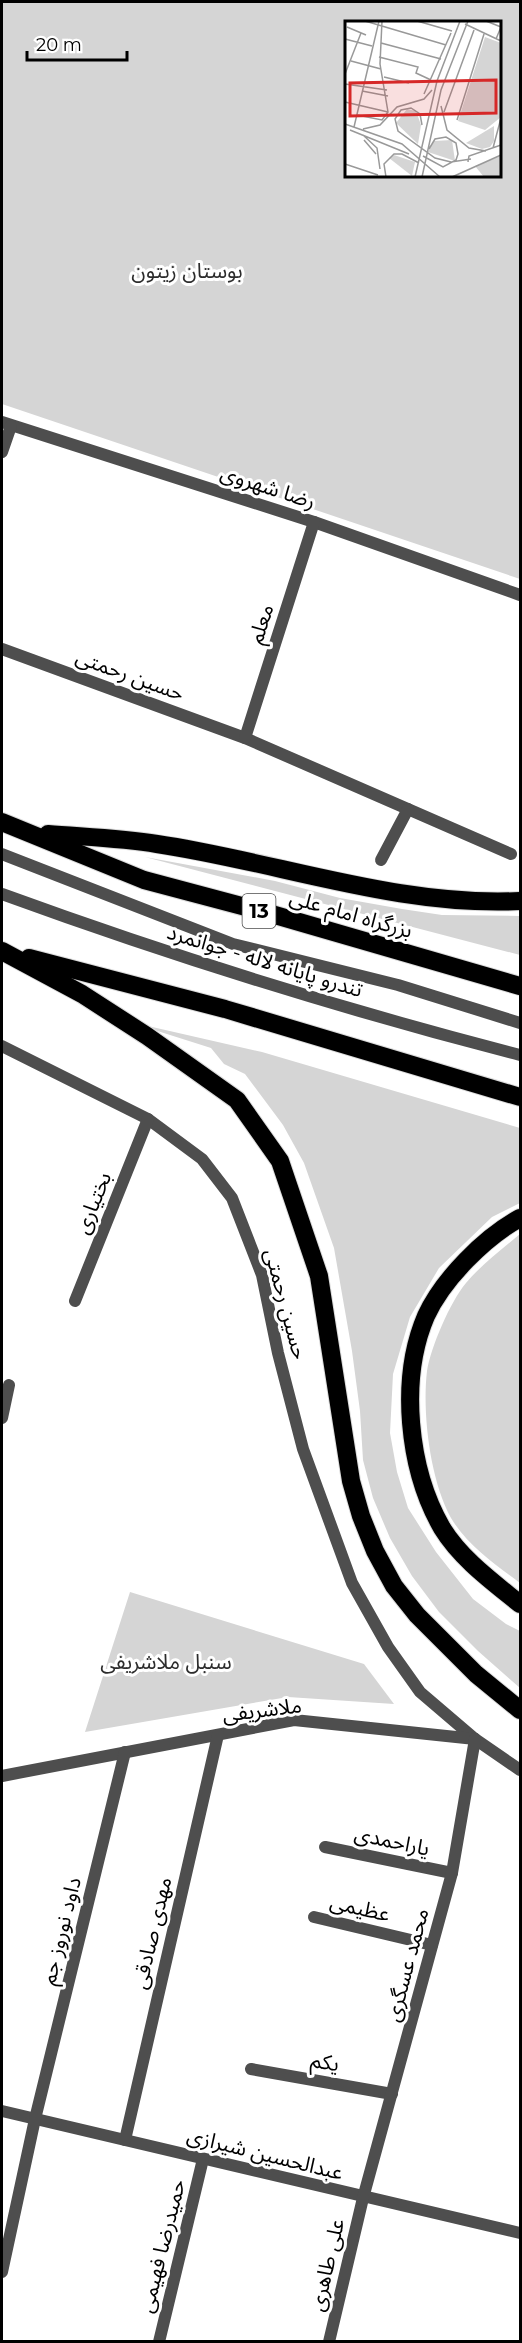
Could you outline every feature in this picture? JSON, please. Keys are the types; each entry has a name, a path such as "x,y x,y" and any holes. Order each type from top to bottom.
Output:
{"highway":[{"name":"بزرگراه امام علی","path":"2,822 144,880 268,913 520,986"},
{"path":"32,833 157,844 408,896 495,902 520,901"},
{"path":"2,951 225,1009 520,1098"},
{"path":"2,951 82,994 147,1036 237,1100 280,1161 319,1276 351,1481 361,1516 375,1551 394,1586 417,1615 477,1674 520,1710"},
{"path":"520,1218 508,1225 475,1253 445,1284 426,1316 412,1366 411,1430 423,1486 443,1529 473,1565 520,1604"}],"street":[{"path":"2,452 6,424"},
{"name":"رضا شهروی","path":"6,424 314,522 520,595"},
{"name":"معلم","path":"245,738 314,522"},
{"name":"حسین رحمتی","path":"2,649 245,738 511,854"},
{"path":"381,860 408,809"},
{"path":"2,854 233,944 398,985 520,1023"},
{"name":"تندرو پایانه لاله - جوانمرد","path":"2,894 108,933 392,1021 520,1055"},
{"name":"حسین رحمتی","path":"2,1046 148,1119 202,1159 232,1198 262,1275 278,1353 303,1449 352,1583 388,1647 420,1692 475,1739"},
{"name":"بختیاری","path":"75,1301 148,1119"},
{"path":"2,1418 9,1385"},
{"name":"ملاشریفی","path":"2,1776 294,1720 475,1739 520,1770"},
{"name":"مهدی صادقی","path":"125,2140 218,1735"},
{"name":"محمد عسگری","path":"363,2198 452,1873 475,1739"},
{"name":"داود نوروز جم","path":"2,2272 35,2119 125,1752"},
{"name":"یاراحمدی","path":"325,1847 452,1873"},
{"name":"عظیمی","path":"314,1917 432,1945"},
{"name":"یکم","path":"251,2069 392,2094"},
{"name":"عبدالحسین شیرازی","path":"2,2111 520,2234"},
{"name":"حمیدرضا فهیمی","path":"159,2342 203,2159"},
{"name":"علی طاهری","path":"329,2342 363,2198"}],"green space":[{"name":"بوستان زیتون","path":"2,2 520,2 520,579 2,404"},
{"path":"145,857 275,881 340,898 402,909 442,915 520,916 520,955"},
{"path":"126,1021 262,1052 520,1128 520,1203 492,1217 439,1268 410,1317 393,1374 390,1433 397,1472 408,1508 436,1552 473,1599 506,1624 520,1631 520,1688 439,1612 412,1576 390,1538 373,1498 363,1460 360,1411 352,1351 334,1248 304,1163 283,1125 245,1074 224,1064 211,1048"},
{"path":"520,1234 520,1583 474,1546 451,1518 438,1485 429,1446 426,1388 429,1361 442,1325 460,1291 492,1257"},
{"name":"سنبل ملاشریفی","path":"130,1592 364,1664 394,1704 288,1697 85,1732"}]}
